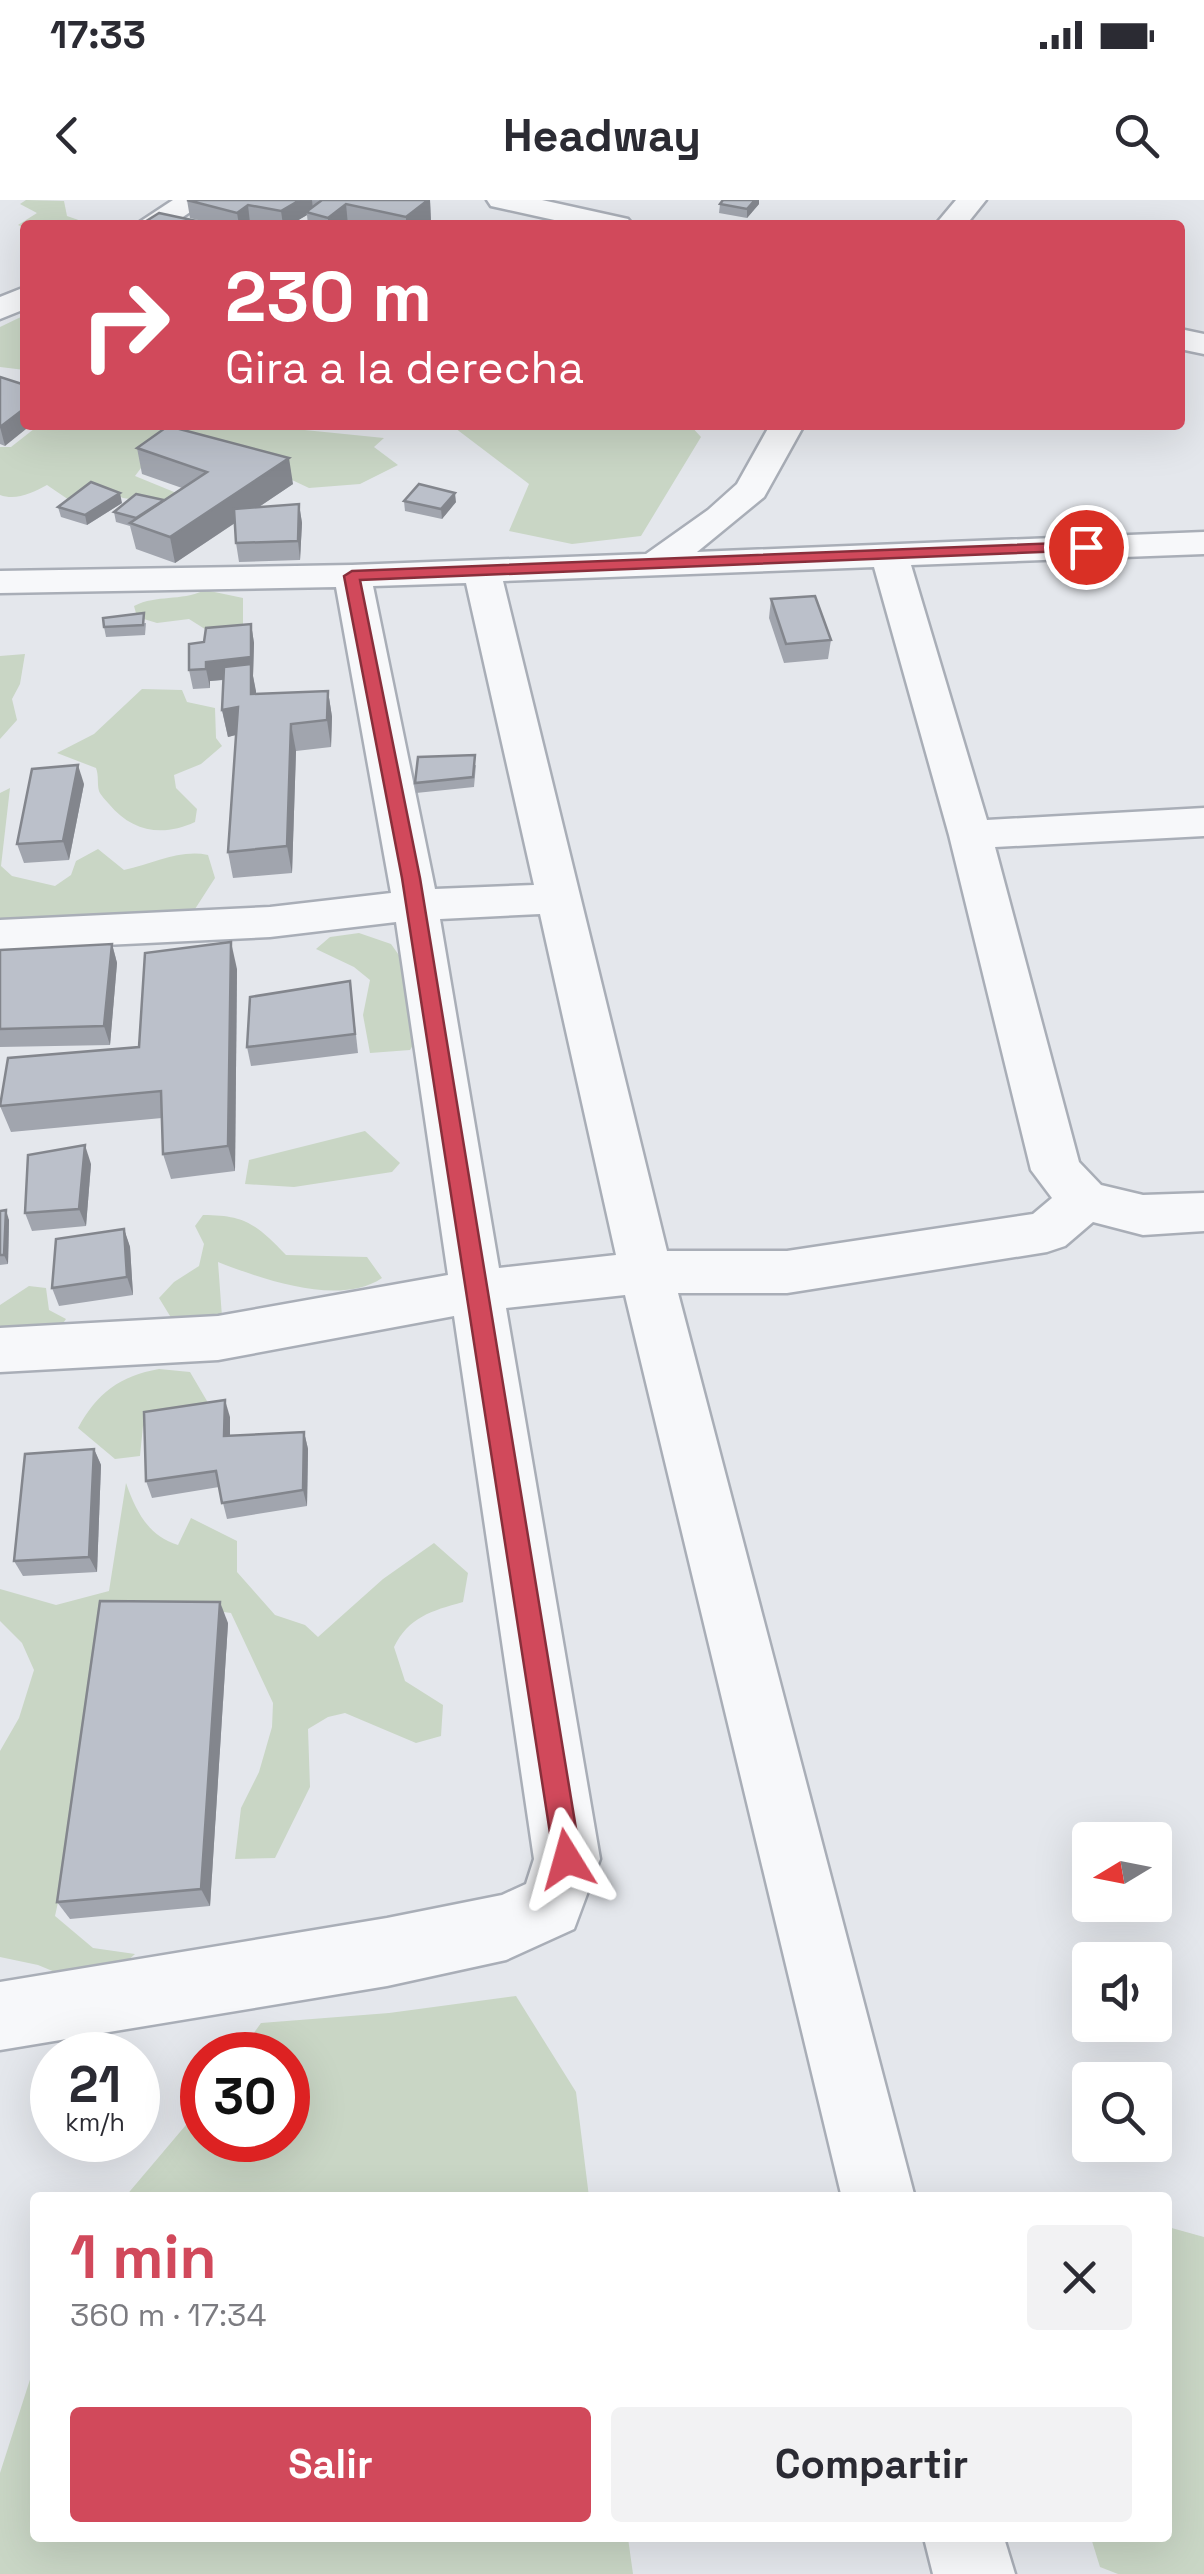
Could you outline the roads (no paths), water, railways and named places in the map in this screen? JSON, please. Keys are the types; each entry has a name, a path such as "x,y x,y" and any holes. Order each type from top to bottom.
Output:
{"street":[{"path":"159,220 194,200"},
{"path":"501,200 613,216"},
{"path":"954,220 972,200"},
{"path":"654,564 722,518 752,490 784,430"},
{"path":"0,582 352,576 1204,543"},
{"path":"889,554 970,835 1056,1170 1084,1200 1143,1215 1204,1212"},
{"path":"482,571 646,1272 877,2192"},
{"path":"0,2016 387,1952 506,1927 551,1906 567,1859 535,1638 474,1291 415,905 352,576"},
{"path":"970,835 1204,822"},
{"path":"0,935 270,922 415,905 558,898"},
{"path":"0,1350 218,1338 474,1291 646,1272 787,1272 1047,1232 1084,1200"},
{"path":"965,2542 974,2574"}]}
